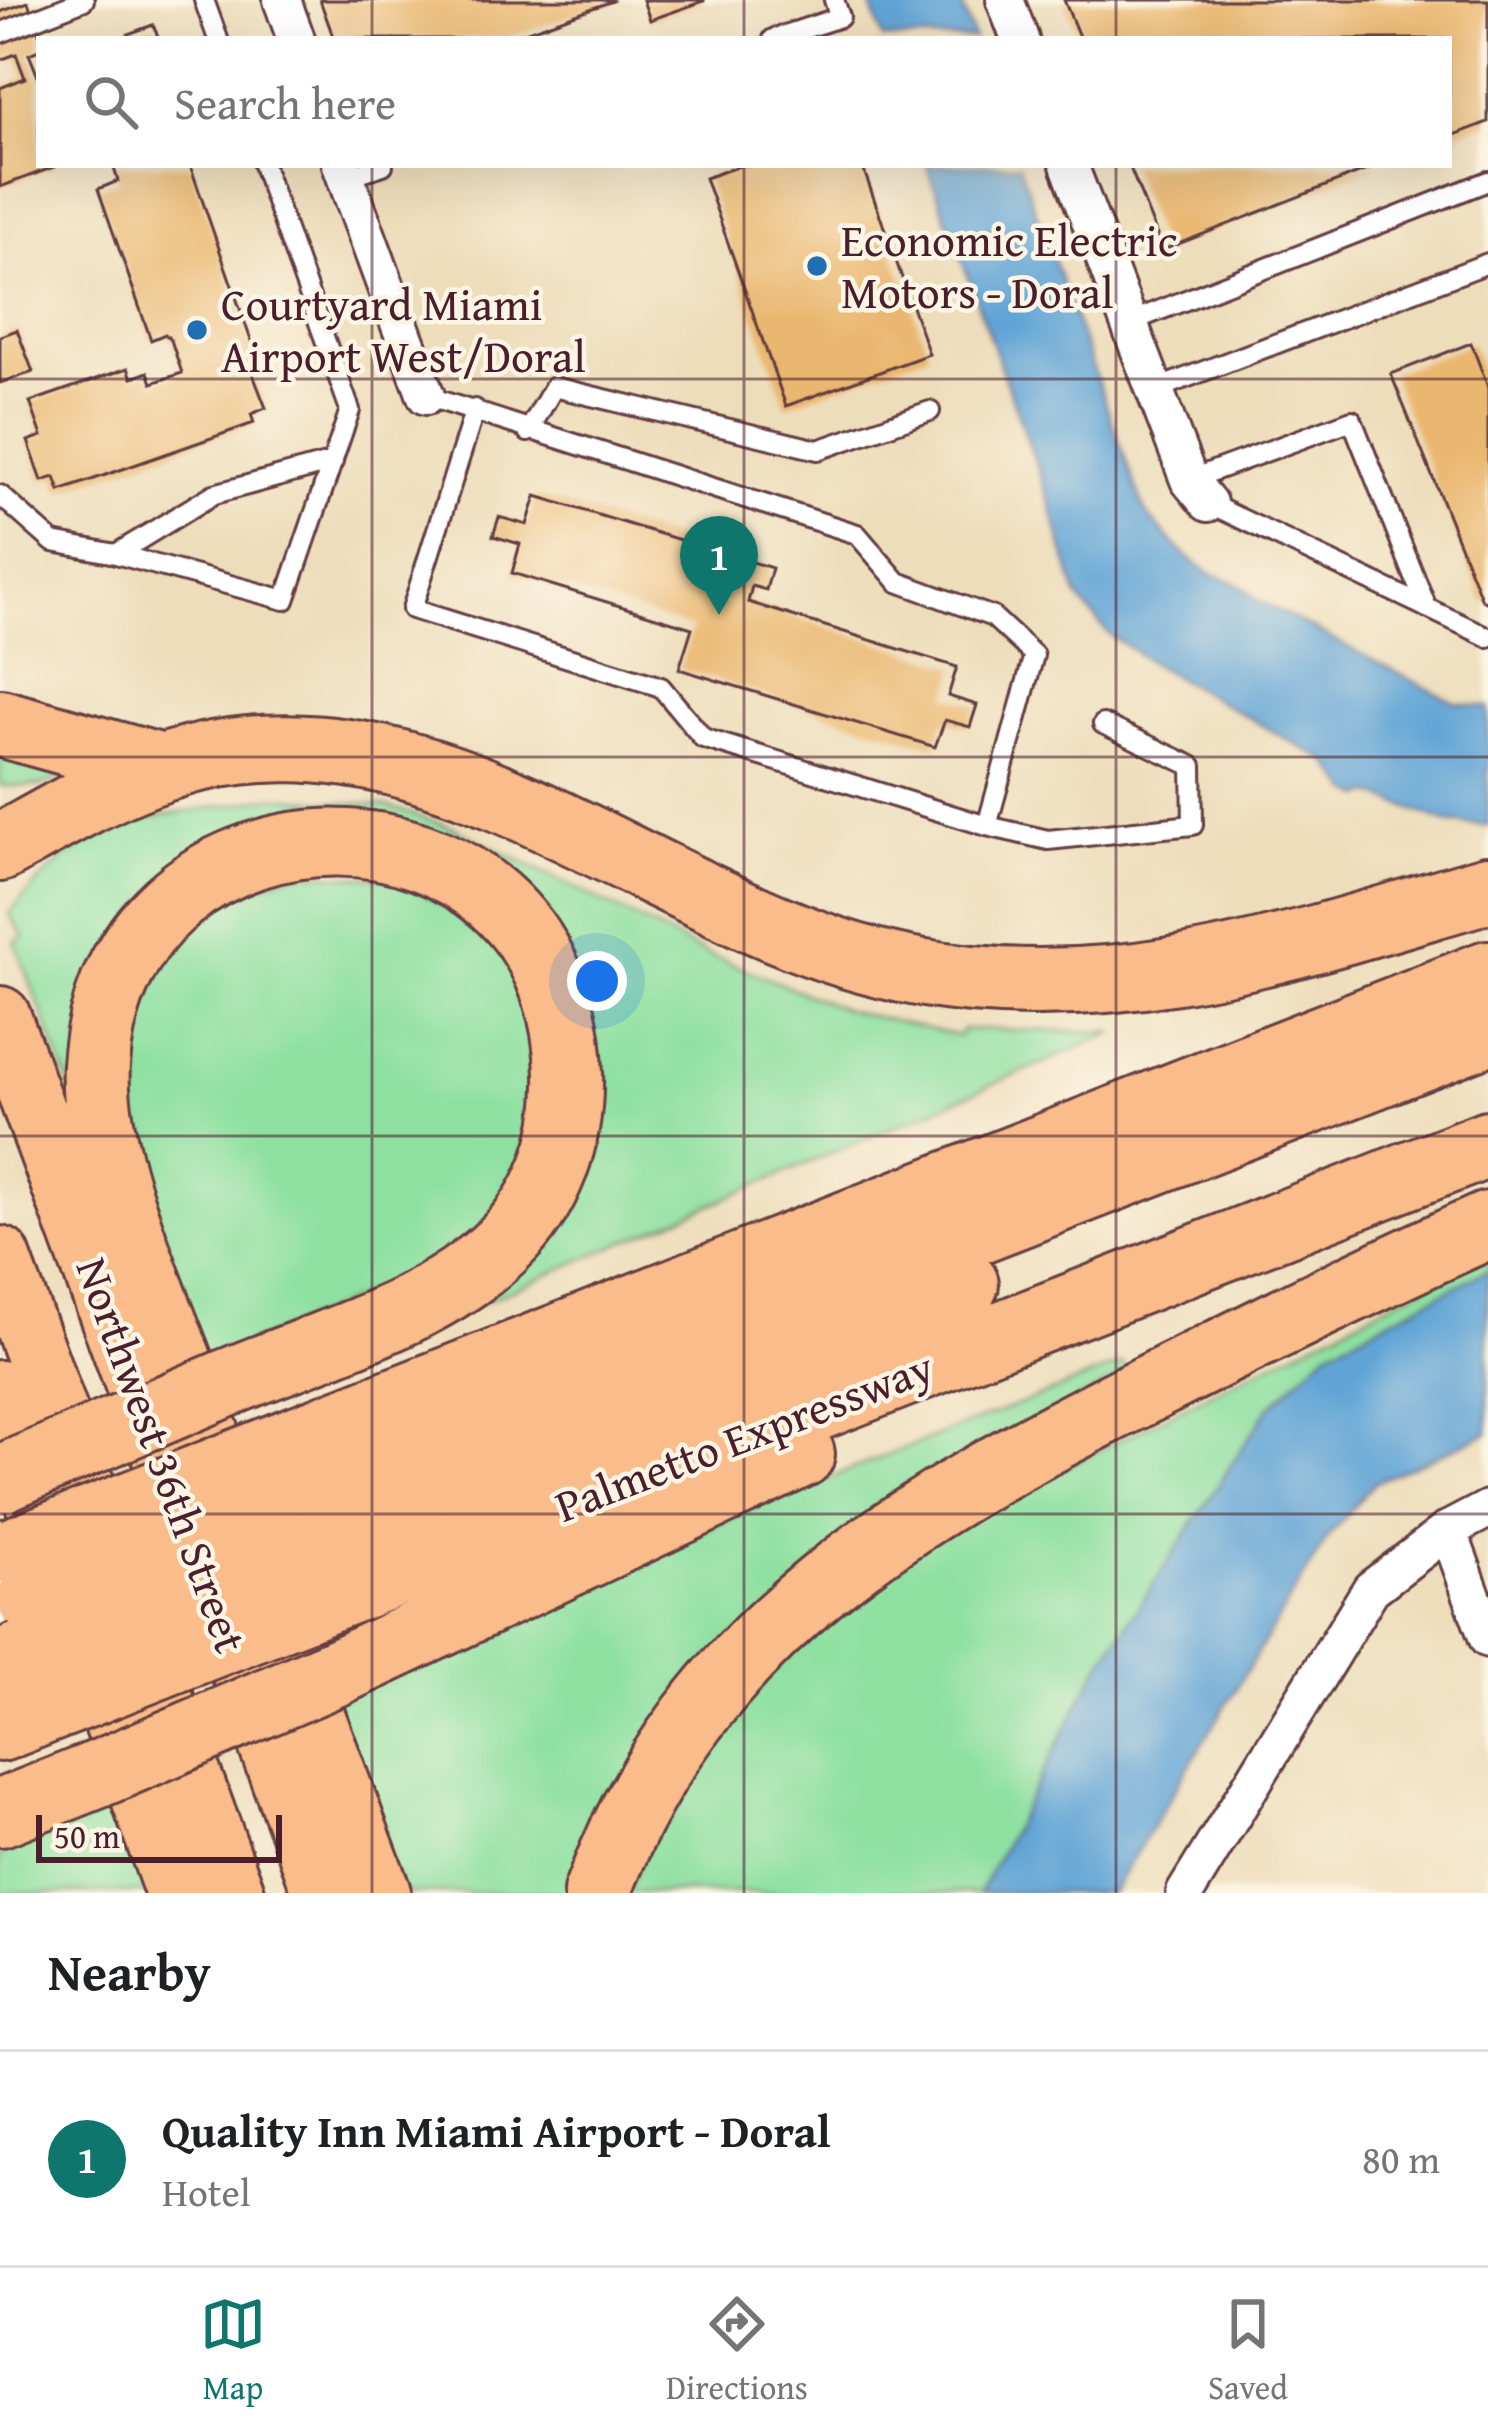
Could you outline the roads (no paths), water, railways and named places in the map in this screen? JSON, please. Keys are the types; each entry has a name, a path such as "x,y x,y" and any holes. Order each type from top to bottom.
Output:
{"highway":[{"path":"0,723 161,768"},
{"path":"0,848 161,768 234,751 286,749 351,751 417,765 501,798 764,925 846,956 983,980 1141,980 1253,956 1488,889"},
{"path":"0,1479 230,1382 406,1307 477,1267 527,1219 562,1144 570,1088 566,1030 538,959 503,913 464,879 388,844 300,844 243,860 197,886 156,922 117,978 106,1004 96,1065 102,1129 140,1251 376,1893"},
{"name":"Palmetto Expressway","path":"23,1618 284,1528 1488,974"},
{"path":"284,1528 1488,1030"},
{"path":"284,1528 1488,1078"},
{"name":"Palmetto Expressway","path":"23,1618 284,1528 1135,1283 1488,1144"},
{"path":"597,1893 646,1788 701,1706 776,1622 847,1562 921,1510 1033,1448 1488,1225"},
{"path":"0,1813 337,1672 718,1496 1135,1283"},
{"path":"0,1394 179,1893"},
{"name":"Palmetto Expressway","path":"0,1729 23,1618"}],"main road":[{"name":"Northwest 36th Street","path":"0,1017 324,1893"},
{"name":"Northwest 36th Street","path":"0,1257 234,1893"}],"street":[{"path":"282,0 295,36"},
{"path":"1005,0 1019,36"},
{"path":"1070,168 1154,390 1199,492"},
{"path":"343,171 426,396"},
{"path":"1185,1893 1371,1589 1448,1530 1488,1509"},
{"path":"1448,1530 1488,1639"}],"lane":[{"path":"0,33 84,0"},
{"path":"204,0 217,36"},
{"path":"781,36 840,17 834,0"},
{"path":"0,495 53,542 116,554 285,600 350,410 264,168"},
{"path":"1130,322 1488,181"},
{"path":"1154,390 1488,263"},
{"path":"528,432 554,387 818,450 930,411"},
{"path":"426,396 857,534 898,582 994,617 1034,655 987,826"},
{"path":"475,409 412,609 661,687 704,738 987,826 1048,839 1193,825 1192,766 1103,724"},
{"path":"1199,492 1352,420 1427,608"},
{"path":"116,554 214,494 332,462"},
{"path":"1199,492 1488,637"}],"water":[{"path":"869,0 960,0 973,36 882,36"},
{"path":"928,168 1020,168 1145,512 1181,551 1255,599 1456,703 1488,707 1488,826 1446,822 1373,794 1363,797 1350,791 1328,762 1157,667 1110,635 1077,597 1050,502"},
{"path":"1488,1270 1488,1433 1375,1482 1329,1535 1112,1893 979,1893 1098,1669 1268,1409 1326,1352"}],"place":[{"name":"Economic Electric Motors - Doral","path":"817,266"},
{"name":"Courtyard Miami Airport West/Doral","path":"197,330"},
{"name":"Quality Inn Miami Airport - Doral","path":"719,615"}]}
